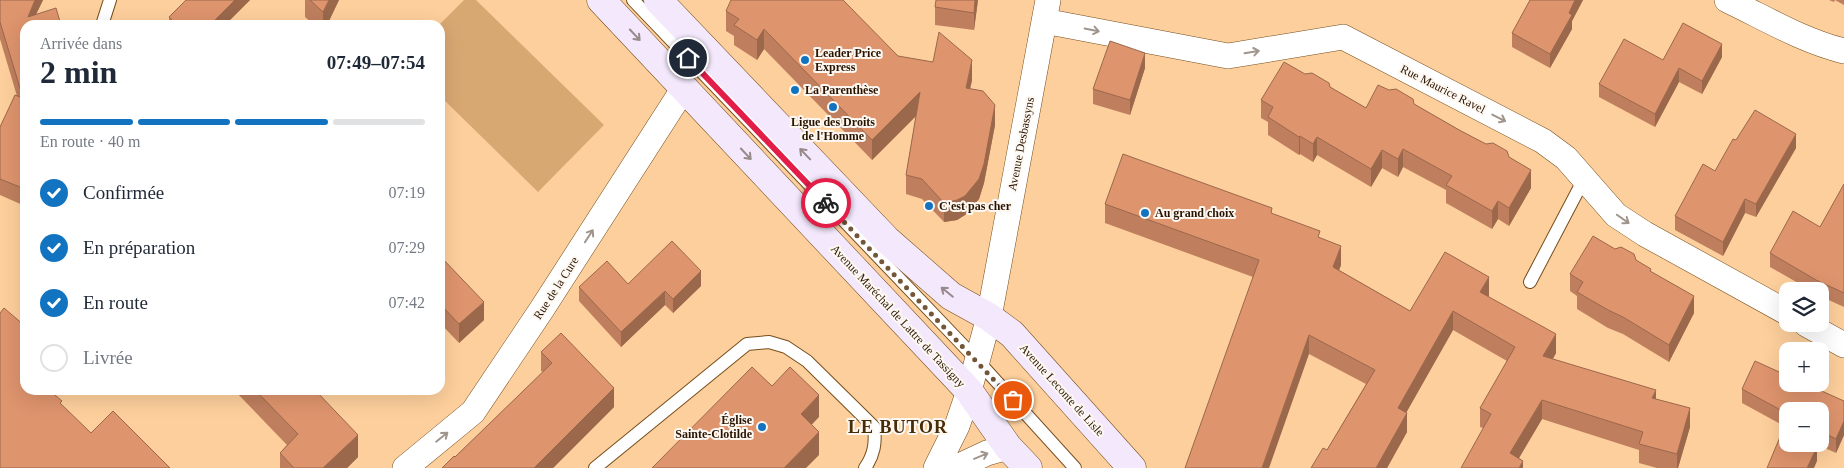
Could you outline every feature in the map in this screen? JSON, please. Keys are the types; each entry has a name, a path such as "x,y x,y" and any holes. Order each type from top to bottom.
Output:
{"main road":[{"name":"Avenue Maréchal de Lattre de Tassigny","path":"601,0 969,391"},
{"path":"658,0 887,240 951,296 989,317"},
{"name":"Avenue Leconte de Lisle","path":"989,317 1012,334 1132,468"},
{"path":"969,391 1008,447 1028,468"}],"street":[{"path":"1727,0 1797,34 1828,47 1844,51"},
{"name":"Avenue Desbassyns","path":"936,468 957,426 969,391 989,317 1046,10"},
{"name":"Rue Maurice Ravel","path":"1046,10 1228,56 1343,37 1543,140 1566,158 1616,215 1645,234 1779,308"},
{"name":"Rue de la Cure","path":"405,468 473,412 542,309 684,88"},
{"path":"1820,332 1844,345"},
{"path":"955,468 987,453 1008,447"}],"lane":[{"path":"104,20 110,0"},
{"name":"Avenue Maréchal de Lattre de Tassigny","path":"633,0 977,360"},
{"path":"1530,282 1584,179"},
{"path":"595,468 747,344 769,342 786,347 807,361 874,427 876,440 874,450 872,459 865,468"},
{"path":"977,360 1074,468"}],"shaded area":[{"path":"464,0 476,0 604,125 538,192 445,101 444,20"}],"building":[{"path":"0,0 35,0 28,17 56,8 60,20 20,20 20,88 0,22"},
{"path":"186,0 235,0 215,20 172,20 169,17"},
{"path":"310,0 329,0 323,12"},
{"path":"731,0 843,0 898,56 933,62 939,32 972,60 966,88 983,91 995,105 984,164 979,179 965,196 944,203 922,179 906,175 920,92 872,140 764,29 757,40 734,25 739,19 726,11"},
{"path":"936,0 975,0 974,13 935,7"},
{"path":"1530,0 1575,0 1569,13 1572,15 1550,54 1512,33"},
{"path":"1683,23 1722,44 1702,81 1679,68 1655,114 1599,84 1624,39 1663,60"},
{"path":"1110,41 1145,53 1130,100 1093,89"},
{"path":"1284,62 1305,74 1312,73 1329,83 1330,87 1366,108 1378,85 1389,90 1396,89 1413,99 1414,104 1461,131 1486,144 1493,143 1507,151 1509,157 1531,170 1509,208 1498,201 1492,211 1446,185 1452,176 1403,149 1398,159 1382,150 1371,169 1317,137 1313,144 1268,117 1273,107 1261,100"},
{"path":"15,95 20,97 20,187 0,179 0,127"},
{"path":"1755,110 1796,134 1756,204 1745,199 1723,242 1675,216 1703,164 1715,171 1733,139 1736,140"},
{"path":"1123,154 1272,208 1271,213 1320,231 1318,237 1341,246 1333,267 1410,311 1445,252 1489,277 1480,292 1556,334 1543,356 1656,390 1652,398 1690,408 1677,454 1639,444 1643,432 1542,400 1510,453 1523,461 1519,468 1461,468 1491,414 1480,408 1515,347 1453,311 1398,408 1407,413 1376,468 1311,468 1323,448 1327,450 1375,370 1309,335 1262,468 1185,468 1259,260 1105,204"},
{"path":"1844,184 1844,293 1829,286 1829,282 1816,280 1770,253 1793,211 1820,227"},
{"path":"1593,236 1615,249 1621,247 1634,254 1636,260 1651,269 1650,271 1694,296 1669,345 1577,292 1583,282 1570,274"},
{"path":"672,241 701,271 673,299 665,291 621,332 579,287 607,261 628,284"},
{"path":"445,261 484,302 459,324 445,309"},
{"path":"4,308 20,322 20,395 55,395 62,401 60,403 91,433 113,411 170,468 0,468 0,313"},
{"path":"561,333 614,388 534,468 442,468 552,363 541,352"},
{"path":"1755,361 1779,372 1779,392 1824,392 1844,401 1844,421 1836,439 1829,436 1829,402 1779,402 1779,409 1742,389"},
{"name":"Église Sainte-Clotilde","path":"752,367 772,386 790,367 819,395 801,414 819,432 784,468 652,468"},
{"path":"260,395 320,395 358,435 323,468 294,468 280,453 298,434"},
{"path":"1779,439 1779,452 1815,452 1807,468 1767,468"}],"way so far":[{"path":"826,203 1013,400"}],"place":[{"name":"Leader Price Express","path":"805,60"},
{"name":"La Parenthèse","path":"795,90"},
{"name":"Ligue des Droits de l'Homme","path":"833,107"},
{"name":"C'est pas cher","path":"929,206"},
{"name":"Au grand choix","path":"1145,213"},
{"name":"Église Sainte-Clotilde","path":"762,427"}],"district":[{"name":"LE BUTOR","path":"898,427"}],"route":[{"path":"688,58 826,203"}]}
